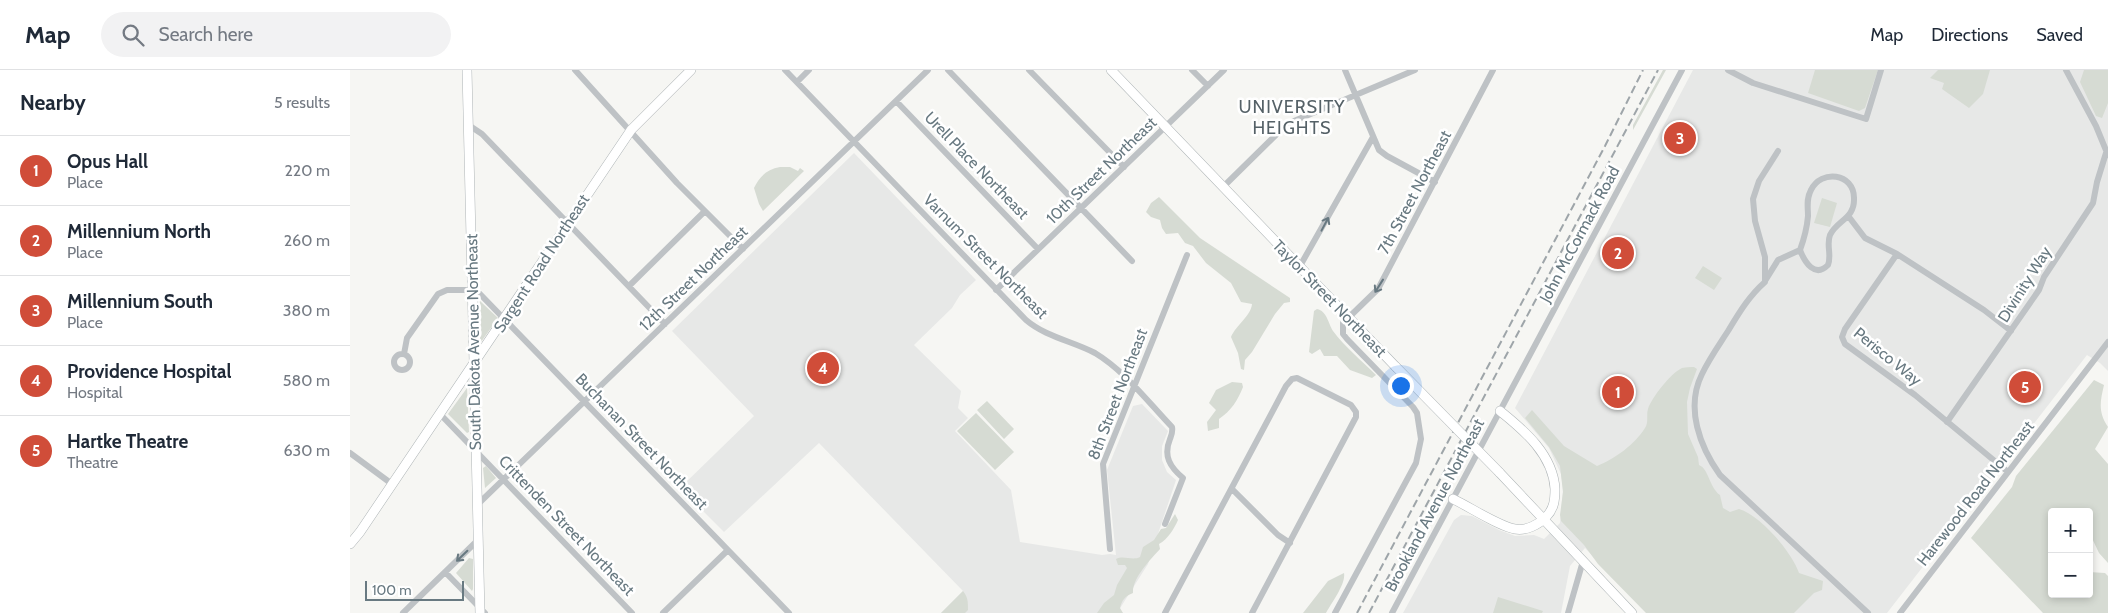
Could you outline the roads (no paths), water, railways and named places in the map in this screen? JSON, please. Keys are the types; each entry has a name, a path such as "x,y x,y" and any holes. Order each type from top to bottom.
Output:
{"main road":[{"name":"South Dakota Avenue Northeast","path":"467,70 470,126 477,505 482,611"},
{"name":"Sargent Road Northeast","path":"350,544 505,319 567,222 631,130 691,70"},
{"name":"Taylor Street Northeast","path":"1111,70 1632,613"},
{"path":"1453,498 1513,528 1524,529 1544,520 1550,512 1554,502 1554,483 1550,465 1536,444 1500,411"}],"street":[{"path":"576,70 705,211 743,248"},
{"name":"Varnum Street Northeast","path":"785,70 1031,324 1046,333 1095,354 1119,372 1173,430 1167,447 1168,458 1173,469 1183,478 1165,524"},
{"path":"797,82 809,70"},
{"name":"12th Street Northeast","path":"477,505 928,70"},
{"path":"948,70 1132,261"},
{"path":"1029,70 1124,167"},
{"path":"1192,70 1208,86"},
{"name":"10th Street Northeast","path":"996,290 1224,70"},
{"path":"1345,70 1379,150 1435,182"},
{"path":"1223,187 1288,124 1415,70"},
{"name":"John McCormack Road","path":"1500,411 1682,70"},
{"path":"1728,70 1753,82 1866,119 1881,70"},
{"path":"2066,70 2096,126 2107,154"},
{"name":"7th Street Northeast","path":"1349,318 1378,289 1493,71"},
{"name":"Urell Place Northeast","path":"896,101 1038,249"},
{"path":"470,126 482,134 665,324"},
{"path":"1300,266 1373,137"},
{"path":"1765,282 1765,257 1755,221 1753,199 1759,180 1778,151"},
{"name":"Divinity Way","path":"1947,422 2039,290 2044,277 2093,203 2097,182 2107,154"},
{"path":"1836,176 1847,181 1853,192 1854,200 1849,217 1829,237 1830,260 1825,268 1813,270 1805,262 1800,250 1806,234 1807,200 1811,189 1817,181 1836,176"},
{"path":"629,286 705,211"},
{"path":"1849,217 1865,238 1897,254 1984,310 2011,331"},
{"path":"1800,250 1778,260 1765,282 1752,294 1701,375 1695,399 1697,429 1709,460 1720,475 1868,613"},
{"name":"8th Street Northeast","path":"1110,549 1102,469 1187,254"},
{"name":"Perisco Way","path":"1897,254 1845,329 1842,337 1845,344 1915,395 2008,472"},
{"path":"404,354 407,338 438,294 447,290 472,291"},
{"name":"Buchanan Street Northeast","path":"472,291 482,296 505,319 789,613"},
{"path":"1335,613 1416,463 1421,439 1420,423 1413,407 1343,334 1343,323 1349,318"},
{"name":"Harewood Road Northeast","path":"1900,613 2108,342"},
{"path":"1165,613 1288,383 1292,379 1302,379 1352,405 1356,412 1356,417 1252,613"},
{"name":"Brookland Avenue Northeast","path":"1392,613 1500,411"},
{"name":"Crittenden Street Northeast","path":"440,414 632,613"},
{"path":"350,453 392,484"},
{"path":"1232,489 1278,534 1290,543"},
{"path":"403,613 478,540"},
{"path":"663,613 728,550"},
{"path":"1568,613 1583,561"},
{"path":"445,572 482,611"}],"railway":[{"path":"1357,613 1605,146 1643,70"},
{"path":"1369,613 1658,70"}],"place":[{"name":"Millennium South","path":"1680,138"},
{"name":"Millennium North","path":"1618,253"},
{"name":"Providence Hospital","path":"823,368"},
{"name":"Hartke Theatre","path":"2025,387"},
{"name":"Opus Hall","path":"1618,392"}],"district":[{"name":"UNIVERSITY HEIGHTS","path":"1292,117"}]}
